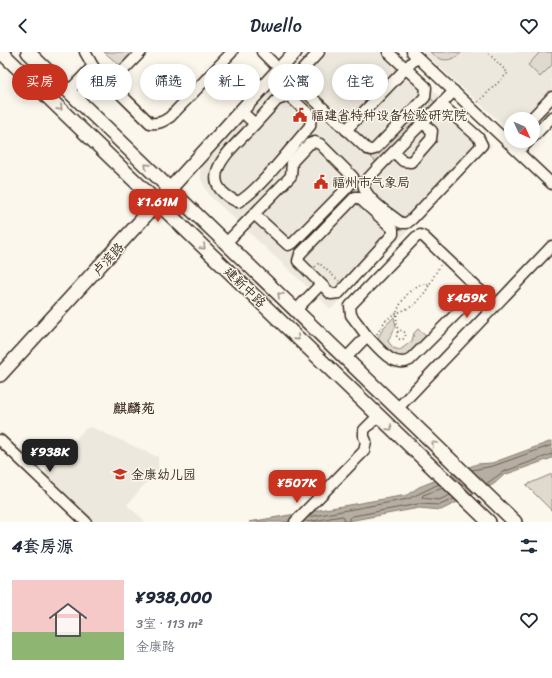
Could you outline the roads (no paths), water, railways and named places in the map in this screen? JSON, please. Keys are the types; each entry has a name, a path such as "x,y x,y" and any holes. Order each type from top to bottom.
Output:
{"main road":[{"name":"建新中路","path":"1,52 488,522"},
{"name":"建新中路","path":"28,52 515,522"},
{"path":"278,64 283,52"},
{"name":"卢滨路","path":"280,64 295,52"},
{"path":"168,186 268,76"},
{"name":"卢滨路","path":"0,375 155,200 241,112 268,78"},
{"path":"0,363 155,200"}],"street":[{"path":"85,52 92,64"},
{"path":"129,64 141,52"},
{"path":"126,100 150,123 157,124 164,122 232,52"},
{"path":"262,52 275,64"},
{"path":"308,64 319,52"},
{"path":"314,100 368,149 375,149 427,93 426,87 388,52"},
{"path":"346,130 406,68 414,54 504,136"},
{"path":"441,104 478,137 482,145 407,223 401,223 364,190 363,184 423,123 441,104 454,91"},
{"path":"73,95 76,92"},
{"path":"289,96 311,116 310,126 245,199 238,202 218,189 215,182 216,175 226,156 255,124 277,100 289,96"},
{"path":"538,112 552,97"},
{"path":"241,112 255,124"},
{"path":"540,130 552,117"},
{"path":"394,152 403,161 410,162 431,139 432,131 423,123"},
{"path":"226,243 254,214 291,176 292,162 309,144 315,142 320,144 353,177 352,182 346,189 293,243 288,245 254,214"},
{"path":"516,148 552,184"},
{"path":"519,151 522,148"},
{"path":"355,197 358,197 393,229 394,232 339,293 334,295 320,284 298,261 300,254 355,197"},
{"path":"480,290 410,360 405,363 394,362 370,338 351,315 350,306 416,237 420,235 424,237 480,290 495,305"},
{"path":"398,408 552,246"},
{"path":"296,310 320,284"},
{"path":"346,358 370,338"},
{"path":"295,522 364,450 366,441 364,437 364,430 378,416"},
{"path":"0,440 86,522"}],"water":[{"path":"552,441 552,458 504,475 494,484 441,510 419,508 343,522 249,522 407,495 419,487 477,464 492,463"}],"place":[{"name":"福建省特种设备检验研究院","path":"300,115"},
{"name":"福州市气象局","path":"321,182"},
{"name":"金康幼儿园","path":"120,474"}],"district":[{"name":"麒麟苑","path":"134,408"}]}
